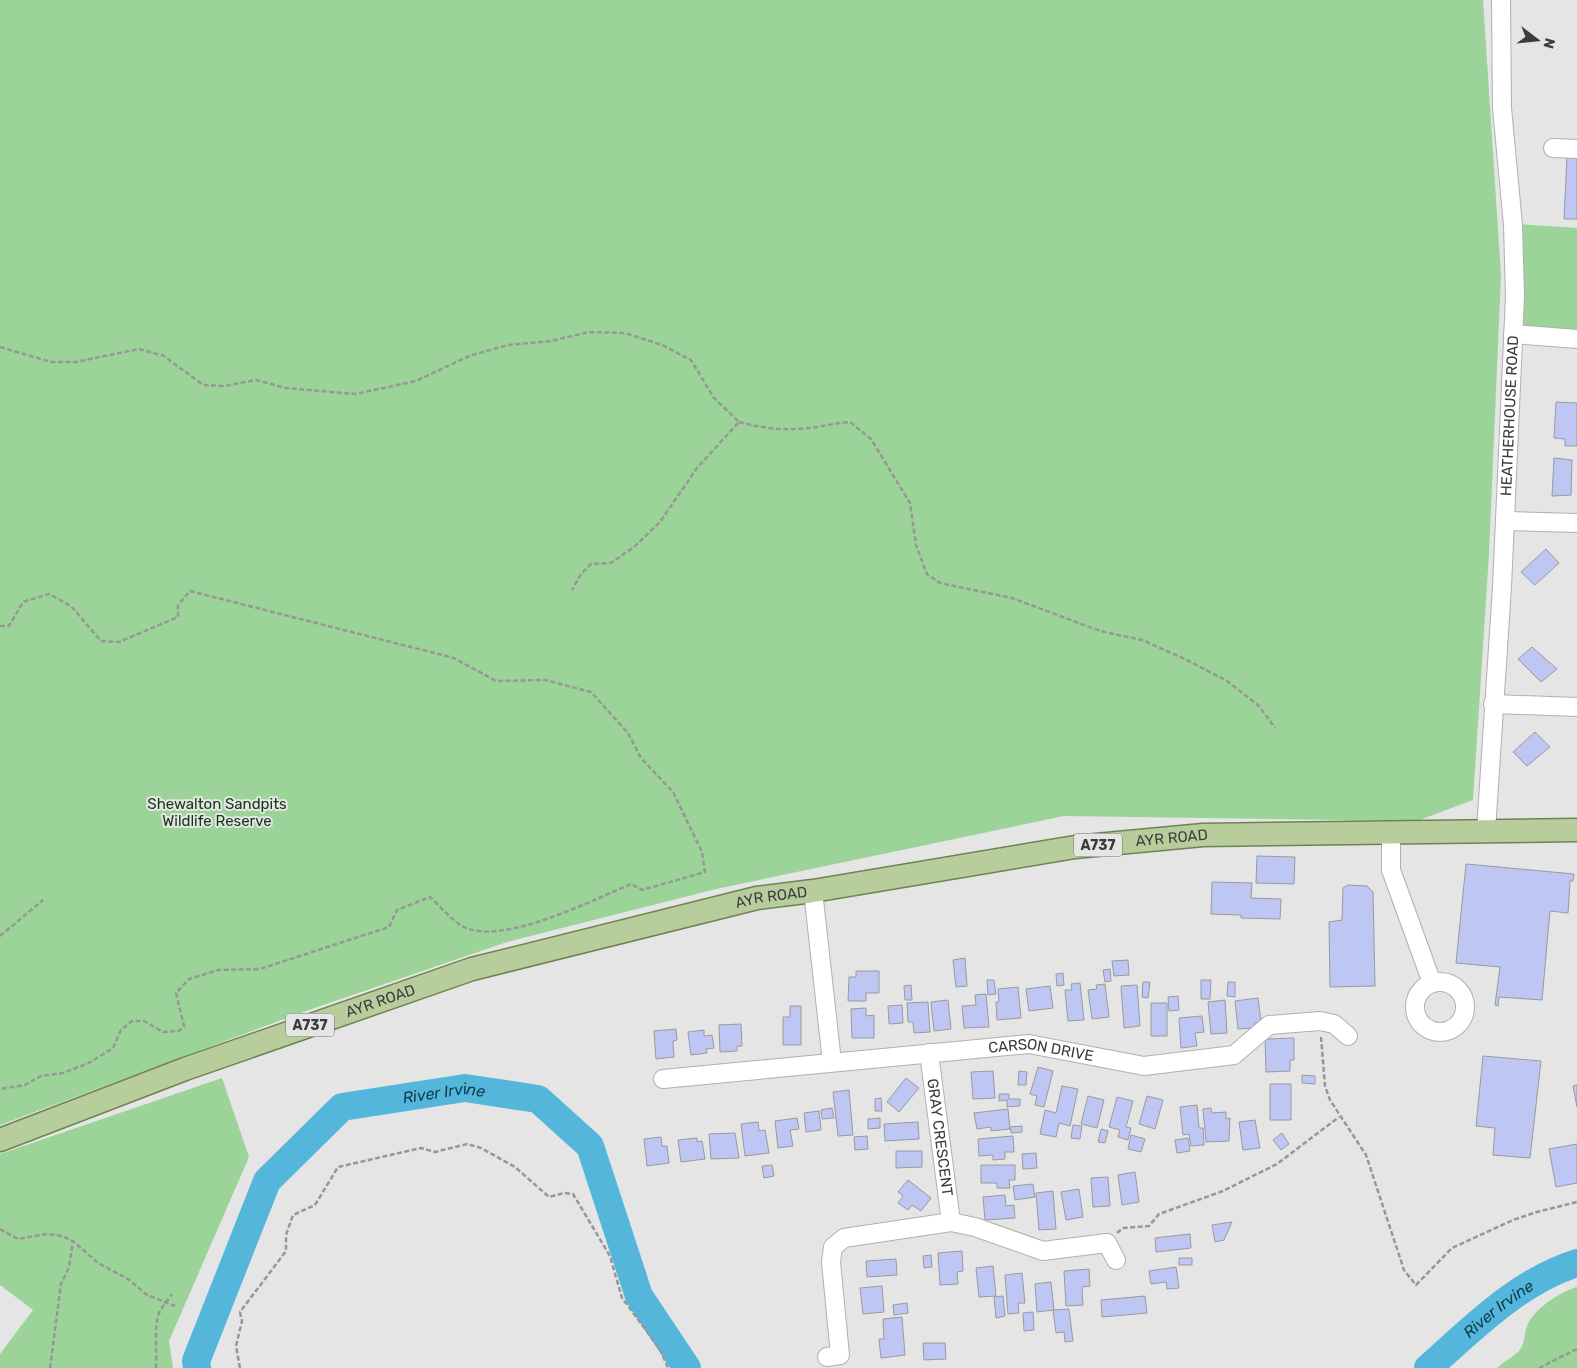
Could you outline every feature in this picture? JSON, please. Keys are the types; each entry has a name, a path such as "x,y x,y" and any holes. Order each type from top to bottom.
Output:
{"main road":[{"name":"AYR ROAD","path":"0,1140 185,1069 472,969 757,898 813,891 1075,847 1203,835 1577,830"}],"street":[{"name":"HEATHERHOUSE ROAD","path":"1486,831 1505,521 1513,334 1513,225 1502,108 1500,58 1501,0"},
{"path":"1553,148 1577,149"},
{"path":"1513,334 1577,339"},
{"path":"1505,521 1577,523"},
{"path":"1494,704 1577,707"},
{"path":"1391,831 1391,870 1432,983"},
{"path":"813,891 832,1062"},
{"path":"1320,1021 1334,1024 1348,1036"},
{"name":"CARSON DRIVE","path":"663,1079 1029,1044 1144,1066 1234,1055 1269,1024 1320,1021"},
{"name":"GRAY CRESCENT","path":"930,1053 951,1222"},
{"path":"827,1357 840,1355 831,1262 832,1247 844,1238 951,1222 976,1227 1043,1252 1107,1243 1116,1260"}],"path":[{"path":"0,348 51,362 84,360 139,349 164,356 203,385 224,386 256,380 286,388 355,394 416,381 469,356 508,345 551,341 589,332 626,332 662,345 691,360 714,398 739,422 765,429 806,428 850,422 871,439 910,503 916,545 927,574 940,583 1012,598 1100,631 1142,640 1185,659 1227,681 1259,706 1275,728"},
{"path":"572,590 581,574 591,564 611,563 634,547 660,522 697,468 739,422"},
{"path":"0,626 9,626 23,602 49,594 71,606 101,641 119,642 178,617 178,605 190,591 454,658 496,681 546,680 591,692 628,733 641,758 673,792 702,852 705,872 642,890 631,884 546,919 485,934 463,927 430,897 397,910 389,927 260,969 218,970 189,979 176,993 184,1026 179,1031 163,1032 144,1022 132,1021 121,1030 112,1048 89,1063 63,1073 41,1076 25,1085 0,1089"},
{"path":"0,936 43,900"},
{"path":"1320,1021 1325,1086 1339,1117 1366,1155 1404,1270 1416,1285 1452,1248 1513,1220 1577,1202"},
{"path":"1107,1243 1123,1228 1150,1226 1159,1214 1223,1191 1277,1164 1339,1117"},
{"path":"240,1368 236,1346 242,1321 240,1312 286,1251 286,1234 294,1215 315,1205 338,1167 421,1148 435,1152 468,1144 481,1148 515,1167 549,1197 564,1193 573,1194 610,1256 622,1298 660,1349 668,1368"},
{"path":"0,1229 18,1239 46,1234 62,1236 73,1241 98,1263 128,1279 147,1295 175,1306"},
{"path":"50,1368 62,1284 69,1267 73,1241"},
{"path":"156,1368 156,1326 159,1313 172,1294"},
{"path":"1539,1368 1577,1349"}],"green space":[{"name":"Shewalton Sandpits Wildlife Reserve","path":"0,0 1483,0 1501,275 1489,554 1473,800 1417,821 1064,816 716,889 507,942 303,1012 0,1125"},
{"path":"1516,224 1577,228 1577,335 1516,331"},
{"path":"222,1078 249,1157 169,1341 173,1368 0,1368 0,1354 33,1310 0,1285 0,1154"},
{"path":"1577,1287 1577,1368 1497,1368 1519,1351 1526,1329 1534,1315 1555,1297"}],"building":[{"path":"1567,156 1577,156 1577,219 1564,219"},
{"path":"1556,402 1577,403 1577,446 1565,446 1565,439 1554,438"},
{"path":"1554,458 1572,460 1571,495 1552,496"},
{"path":"1546,549 1559,563 1535,585 1521,572"},
{"path":"1532,647 1557,669 1541,682 1518,659"},
{"path":"1535,732 1550,747 1527,766 1513,752"},
{"path":"1257,856 1295,857 1294,884 1256,883"},
{"path":"1466,864 1574,874 1573,881 1570,881 1568,913 1550,911 1542,1000 1499,997 1498,1006 1495,1005 1500,967 1456,963"},
{"path":"1212,882 1252,883 1251,898 1281,899 1280,919 1241,918 1241,915 1211,914"},
{"path":"1348,885 1367,886 1373,892 1375,986 1330,987 1329,922 1342,920 1343,888"},
{"path":"965,958 967,986 956,987 953,960"},
{"path":"1128,960 1129,975 1114,976 1112,961"},
{"path":"1110,969 1111,981 1105,982 1103,970"},
{"path":"856,971 879,971 879,993 866,993 866,1001 848,1001 849,977 856,977"},
{"path":"1063,973 1064,985 1057,986 1056,974"},
{"path":"987,980 994,980 996,994 988,995"},
{"path":"1201,980 1211,980 1210,999 1201,999"},
{"path":"1143,982 1150,982 1148,998 1142,997"},
{"path":"1228,982 1235,982 1235,997 1227,996"},
{"path":"1080,983 1084,1020 1068,1021 1065,990 1072,990 1071,984"},
{"path":"1105,984 1109,1017 1092,1019 1088,990 1097,989 1096,985"},
{"path":"911,985 912,1000 905,1000 904,986"},
{"path":"1137,985 1140,1026 1124,1028 1121,986"},
{"path":"1050,986 1053,1008 1029,1011 1026,989"},
{"path":"1018,987 1021,1018 997,1020 996,1002 999,1002 998,989"},
{"path":"986,994 989,1027 964,1028 962,1006 976,1005 975,995"},
{"path":"1178,996 1179,1010 1169,1011 1168,997"},
{"path":"1258,998 1261,1022 1254,1023 1254,1028 1238,1029 1235,1001"},
{"path":"948,1000 951,1029 934,1031 931,1002"},
{"path":"1225,1000 1227,1033 1211,1034 1208,1002"},
{"path":"928,1002 930,1032 914,1033 913,1022 908,1022 907,1003"},
{"path":"1151,1003 1167,1003 1167,1036 1151,1036"},
{"path":"902,1005 903,1023 889,1024 888,1006"},
{"path":"790,1006 801,1006 801,1045 783,1045 783,1017 790,1017"},
{"path":"866,1008 866,1016 874,1015 874,1038 852,1038 851,1009"},
{"path":"1202,1016 1204,1032 1195,1033 1197,1046 1181,1048 1179,1018"},
{"path":"741,1024 742,1046 737,1046 737,1051 720,1052 719,1025"},
{"path":"676,1029 677,1040 673,1041 674,1057 656,1059 654,1031"},
{"path":"704,1030 704,1036 712,1035 714,1048 706,1049 707,1053 691,1055 688,1032"},
{"path":"1294,1038 1294,1060 1290,1060 1290,1071 1266,1072 1265,1039"},
{"path":"1483,1056 1541,1061 1530,1158 1493,1155 1495,1128 1476,1126"},
{"path":"1038,1067 1053,1071 1044,1107 1035,1105 1037,1096 1030,1094"},
{"path":"993,1071 995,1098 973,1099 971,1072"},
{"path":"1019,1071 1027,1072 1026,1085 1018,1085"},
{"path":"1302,1075 1315,1076 1315,1084 1302,1083"},
{"path":"906,1078 919,1088 899,1112 887,1102"},
{"path":"1270,1084 1291,1084 1291,1120 1270,1120"},
{"path":"1577,1085 1577,1107 1573,1086"},
{"path":"1062,1086 1078,1089 1070,1126 1059,1123 1056,1137 1040,1134 1045,1110 1056,1113"},
{"path":"849,1090 853,1135 838,1136 833,1092"},
{"path":"999,1094 1009,1094 1009,1099 1020,1099 1020,1106 1007,1107 1007,1100 999,1101"},
{"path":"1088,1096 1104,1100 1097,1128 1081,1124"},
{"path":"1147,1096 1163,1100 1155,1129 1139,1124"},
{"path":"1117,1097 1133,1101 1126,1127 1131,1128 1128,1140 1118,1137 1120,1130 1109,1127"},
{"path":"881,1098 882,1111 875,1111 875,1099"},
{"path":"1197,1105 1199,1128 1203,1128 1204,1145 1191,1146 1189,1134 1183,1135 1180,1107"},
{"path":"832,1108 834,1118 822,1119 821,1110"},
{"path":"1211,1108 1212,1113 1226,1112 1226,1119 1230,1118 1229,1141 1206,1142 1203,1109"},
{"path":"1008,1109 1010,1129 991,1131 991,1127 977,1129 974,1113"},
{"path":"819,1111 821,1130 806,1132 804,1113"},
{"path":"797,1118 799,1129 790,1130 793,1146 778,1148 775,1121"},
{"path":"880,1118 880,1128 868,1129 868,1119"},
{"path":"1255,1120 1260,1148 1243,1150 1239,1122"},
{"path":"758,1122 759,1131 765,1130 769,1153 745,1156 741,1124"},
{"path":"918,1122 919,1139 885,1141 884,1124"},
{"path":"1073,1125 1082,1126 1080,1139 1071,1138"},
{"path":"1022,1126 1022,1132 1011,1133 1010,1127"},
{"path":"1101,1129 1108,1131 1105,1143 1098,1142"},
{"path":"735,1133 739,1158 711,1159 709,1134"},
{"path":"1282,1133 1289,1144 1281,1150 1273,1140"},
{"path":"1131,1135 1145,1139 1141,1152 1128,1149"},
{"path":"867,1136 868,1149 855,1150 854,1137"},
{"path":"1013,1136 1014,1152 1005,1152 1005,1159 993,1160 993,1155 979,1156 978,1139"},
{"path":"661,1137 662,1146 667,1146 669,1163 647,1166 644,1139"},
{"path":"697,1138 697,1142 702,1141 705,1159 681,1162 678,1140"},
{"path":"1188,1138 1190,1151 1177,1153 1175,1140"},
{"path":"1577,1144 1577,1183 1556,1187 1549,1149"},
{"path":"896,1151 922,1151 922,1167 896,1168"},
{"path":"1036,1153 1037,1168 1023,1169 1022,1154"},
{"path":"772,1165 774,1176 764,1178 762,1166"},
{"path":"981,1165 1015,1165 1015,1180 1009,1180 1010,1188 997,1188 997,1183 981,1183"},
{"path":"1135,1172 1139,1202 1122,1205 1118,1175"},
{"path":"1108,1177 1110,1206 1093,1207 1091,1178"},
{"path":"908,1180 931,1198 921,1211 912,1205 908,1210 898,1203 903,1196 898,1192"},
{"path":"1033,1184 1035,1197 1015,1200 1013,1186"},
{"path":"1079,1189 1083,1217 1066,1220 1061,1192"},
{"path":"1053,1191 1056,1229 1039,1230 1036,1193"},
{"path":"1005,1195 1006,1206 1014,1205 1015,1218 985,1220 983,1197"},
{"path":"1232,1222 1224,1240 1215,1242 1212,1225"},
{"path":"1190,1234 1191,1248 1156,1252 1155,1238"},
{"path":"962,1251 963,1271 957,1272 958,1284 940,1285 938,1253"},
{"path":"931,1255 932,1267 924,1268 923,1256"},
{"path":"1179,1258 1192,1258 1192,1265 1179,1265"},
{"path":"896,1259 897,1275 867,1277 866,1261"},
{"path":"993,1266 996,1296 979,1297 976,1268"},
{"path":"1176,1267 1179,1288 1167,1289 1166,1282 1151,1284 1149,1271"},
{"path":"1089,1269 1090,1286 1082,1287 1083,1305 1066,1306 1064,1271"},
{"path":"1022,1273 1025,1303 1018,1303 1019,1313 1008,1314 1005,1275"},
{"path":"1051,1282 1054,1310 1037,1312 1035,1284"},
{"path":"882,1286 884,1312 863,1314 860,1288"},
{"path":"1003,1296 1005,1316 996,1318 994,1297"},
{"path":"1145,1296 1147,1313 1102,1317 1101,1300"},
{"path":"907,1303 908,1313 894,1315 893,1305"},
{"path":"1069,1309 1073,1341 1065,1342 1064,1332 1056,1333 1053,1310"},
{"path":"1033,1312 1034,1330 1024,1331 1023,1313"},
{"path":"902,1317 905,1355 881,1358 879,1339 884,1339 883,1319"},
{"path":"923,1343 945,1343 946,1359 924,1360"}],"waterway":[{"name":"River Irvine","path":"197,1368 196,1361 267,1181 342,1107 465,1088 538,1099 590,1146 639,1296 687,1368"},
{"name":"River Irvine","path":"1428,1368 1480,1322 1516,1294 1536,1281 1577,1263"}]}
